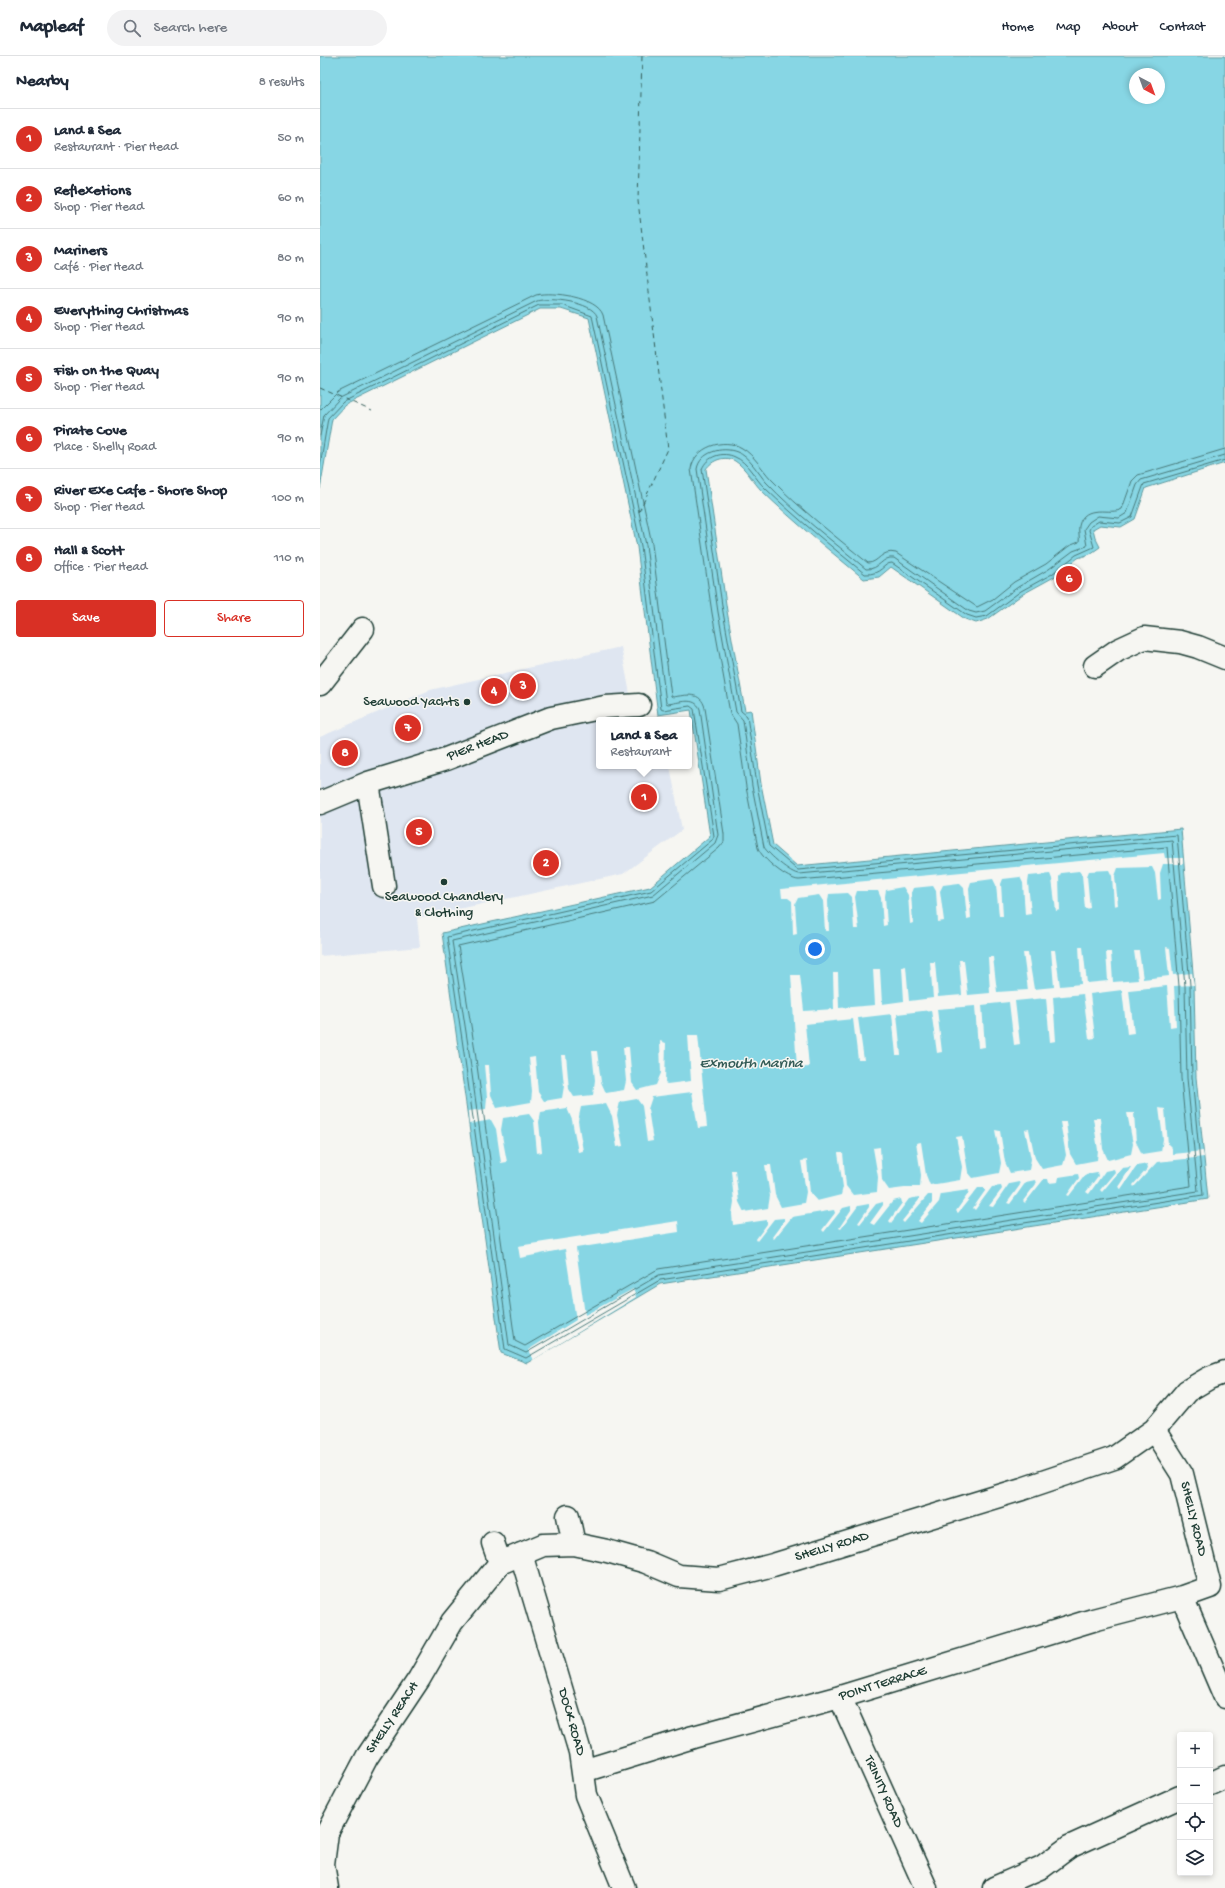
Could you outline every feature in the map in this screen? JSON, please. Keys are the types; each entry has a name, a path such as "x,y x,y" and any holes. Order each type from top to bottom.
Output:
{"street":[{"path":"320,684 363,629"},
{"path":"1095,666 1118,650 1144,638 1186,644 1225,658"},
{"name":"PIER HEAD","path":"320,803 368,783 446,759 551,718 605,707 639,705"},
{"path":"368,783 384,886"},
{"name":"SHELLY ROAD","path":"496,1553 521,1554 543,1545 574,1544 607,1551 646,1562 680,1576 719,1579 773,1565 1080,1471 1114,1458 1154,1430 1187,1391 1209,1378 1225,1372"},
{"name":"SHELLY ROAD","path":"1154,1430 1182,1474 1210,1587 1182,1596"},
{"path":"568,1516 574,1544"},
{"name":"SHELLY REACH","path":"327,1888 323,1864 328,1833 367,1757 420,1679 452,1622 496,1553"},
{"name":"DOCK ROAD","path":"521,1554 580,1752 584,1771 586,1795 624,1888"},
{"path":"1182,1596 1225,1697"},
{"name":"POINT TERRACE","path":"584,1771 693,1737 840,1696 1093,1620 1182,1596"},
{"name":"TRINITY ROAD","path":"840,1696 926,1888"},
{"path":"1213,1783 1225,1777"},
{"path":"994,1888 1042,1867 1069,1848 1177,1798"}],"shaded area":[{"path":"621,647 634,717 596,717 596,769 671,769 682,830 623,874 417,918 420,947 320,956 320,737 430,690"}],"water":[{"name":"Exmouth Marina","path":"320,56 1225,56 1225,463 1146,488 1135,519 1121,527 1100,525 1093,529 1100,547 1090,554 1078,558 1054,577 1023,594 988,619 976,623 965,619 891,567 879,577 864,579 774,502 759,487 743,467 735,461 727,458 719,459 706,469 727,611 745,711 751,710 761,784 773,845 797,866 1181,829 1194,985 1196,1077 1208,1199 660,1284 527,1363 501,1353 442,933 650,887 710,836 691,710 658,715 637,547 589,318 561,309 540,309 345,405 332,419 320,489"}],"pier":[{"path":"1164,853 1165,858 1183,858 1183,864 1163,864 1160,873 1161,899 1158,900 1155,873 1152,867 1118,868 1115,876 1118,905 1114,906 1112,876 1109,870 1089,871 1087,876 1090,908 1085,909 1082,875 1079,871 1061,873 1059,877 1060,910 1056,911 1050,874 1029,876 1028,883 1031,914 1025,915 1023,883 1020,877 1003,879 1001,884 1003,916 999,916 996,885 993,879 971,882 969,888 971,918 967,919 964,888 959,883 943,885 940,891 944,921 938,922 936,891 933,886 913,888 911,893 913,923 910,924 908,895 903,887 886,890 887,925 883,926 881,898 878,891 857,891 855,897 859,929 854,929 852,897 848,893 829,894 829,931 825,931 823,901 819,895 798,898 795,904 797,934 793,935 792,901 788,898 782,898 781,889"},
{"path":"1079,946 1083,947 1087,983 1108,981 1106,952 1111,952 1113,982 1138,980 1134,951 1139,951 1143,979 1169,976 1166,947 1170,948 1173,975 1192,973 1194,985 1174,986 1176,1026 1170,1027 1167,986 1129,990 1134,1033 1127,1034 1122,990 1090,994 1095,1038 1089,1039 1083,994 1053,997 1056,1041 1050,1042 1046,998 1015,1001 1020,1044 1014,1045 1009,1002 982,1005 985,1047 978,1048 975,1006 937,1009 942,1052 937,1053 931,1010 897,1014 901,1055 896,1055 892,1014 858,1018 864,1060 858,1060 853,1019 805,1024 809,1067 797,1068 791,975 800,975 804,1011 834,1009 833,973 838,973 839,1008 875,1005 873,969 880,969 882,1004 904,1001 902,967 906,966 909,1001 933,998 930,962 935,962 938,997 962,995 959,960 964,960 968,995 990,993 988,957 993,957 997,992 1028,990 1023,953 1028,953 1034,989 1054,987 1051,950 1055,950 1060,986 1081,984"},
{"path":"688,1035 698,1035 707,1127 698,1128 692,1092 652,1097 648,1109 653,1141 647,1142 642,1106 637,1099 620,1102 617,1115 623,1146 617,1147 612,1116 606,1104 581,1107 578,1121 583,1151 578,1152 572,1120 567,1108 541,1112 539,1122 542,1152 537,1153 534,1121 529,1114 503,1118 501,1130 507,1162 501,1163 496,1129 491,1120 469,1124 468,1111 486,1109 487,1097 484,1065 489,1065 491,1095 497,1108 531,1102 532,1092 529,1058 535,1057 538,1092 544,1101 562,1098 564,1086 561,1055 566,1055 569,1089 574,1097 593,1095 595,1080 592,1051 597,1051 601,1082 606,1093 624,1090 626,1081 623,1047 629,1047 632,1083 637,1090 656,1085 661,1073 660,1041 666,1043 665,1083 691,1081"},
{"path":"1159,1108 1165,1109 1168,1144 1172,1148 1172,1154 1203,1151 1204,1157 1157,1162 1134,1187 1133,1185 1148,1168 1147,1164 1137,1166 1121,1189 1118,1187 1131,1167 1122,1168 1102,1192 1100,1190 1115,1172 1114,1169 1105,1171 1089,1194 1086,1192 1098,1176 1097,1172 1086,1174 1069,1196 1067,1195 1079,1178 1078,1174 1059,1177 1058,1182 1049,1183 1048,1179 1044,1179 1025,1203 1023,1201 1036,1184 1035,1180 1026,1182 1010,1204 1007,1203 1020,1185 1019,1182 1009,1184 993,1207 989,1206 1002,1189 1001,1186 992,1187 975,1210 973,1208 985,1191 985,1188 978,1188 958,1213 956,1211 968,1194 969,1190 941,1194 939,1202 921,1223 918,1221 932,1203 932,1195 928,1195 904,1223 902,1221 919,1200 919,1197 909,1199 891,1223 889,1221 902,1203 901,1199 893,1201 874,1225 870,1223 883,1205 883,1202 876,1204 860,1224 858,1223 869,1207 869,1204 858,1206 841,1229 839,1228 851,1210 851,1206 843,1208 824,1232 822,1230 835,1213 834,1210 792,1217 774,1239 772,1237 784,1221 784,1218 774,1219 757,1241 756,1239 767,1224 767,1220 733,1225 732,1214 734,1202 731,1170 735,1170 739,1202 744,1212 768,1208 770,1196 765,1165 771,1165 775,1195 781,1207 804,1203 806,1192 801,1161 807,1160 810,1193 817,1201 841,1195 843,1187 838,1153 843,1153 846,1186 853,1195 877,1192 878,1177 873,1148 880,1147 882,1180 889,1190 920,1186 921,1175 916,1143 921,1142 926,1175 930,1185 960,1180 962,1167 956,1137 962,1136 968,1172 973,1178 999,1173 1001,1163 995,1130 1000,1131 1005,1162 1010,1173 1029,1170 1031,1159 1025,1130 1029,1129 1035,1158 1042,1169 1063,1165 1066,1155 1060,1122 1066,1122 1070,1154 1076,1164 1097,1160 1098,1150 1093,1118 1100,1118 1103,1149 1108,1160 1131,1154 1133,1144 1127,1113 1134,1113 1136,1142 1142,1154 1161,1151 1163,1139"},
{"path":"678,1221 679,1232 576,1248 585,1315 633,1289 636,1297 533,1360 528,1350 576,1320 565,1249 520,1258 518,1246"}],"ferry route":[{"path":"639,512 668,449 638,201 642,56"},
{"path":"320,388 372,411"}],"place":[{"name":"Pirate Cove","path":"1069,579"},
{"name":"Mariners","path":"523,686"},
{"name":"Everything Christmas","path":"494,691"},
{"name":"Seawood Yachts","path":"467,702"},
{"name":"River Exe Cafe - Shore Shop","path":"408,728"},
{"name":"Hall & Scott","path":"345,753"},
{"name":"Land & Sea","path":"644,797"},
{"name":"Fish on the Quay","path":"419,832"},
{"name":"Reflexetions","path":"546,863"},
{"name":"Seawood Chandlery & Clothing","path":"444,882"}]}
